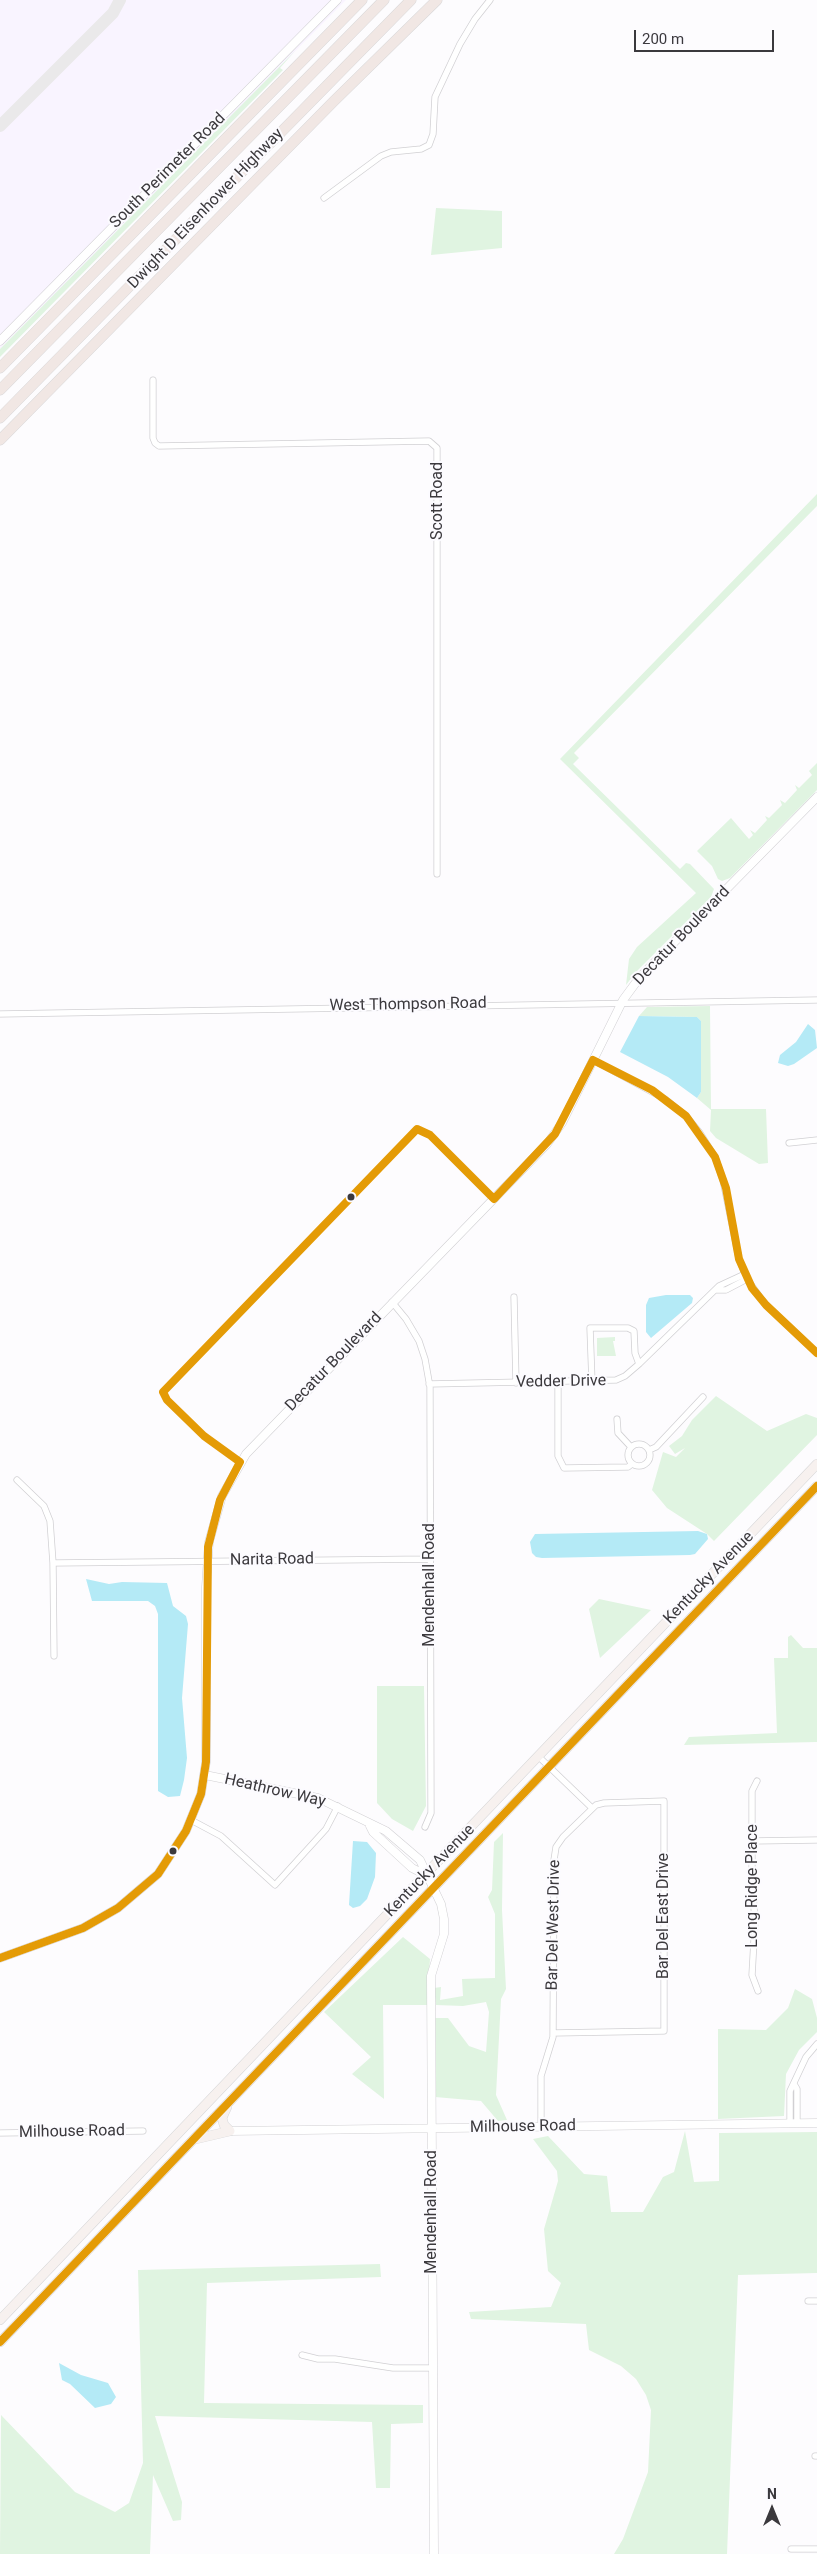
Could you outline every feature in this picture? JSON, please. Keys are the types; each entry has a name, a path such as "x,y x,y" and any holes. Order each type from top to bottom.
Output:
{"highway":[{"path":"0,368 362,0"},
{"name":"Dwight D Eisenhower Highway","path":"0,390 384,0"},
{"name":"Dwight D Eisenhower Highway","path":"0,418 411,0"},
{"path":"0,440 432,0"},
{"path":"414,20 437,0"}],"main road":[{"name":"Kentucky Avenue","path":"0,2320 817,1464"},
{"name":"Kentucky Avenue","path":"0,2342 817,1486"},
{"path":"228,2104 222,2118 224,2125 230,2131"},
{"path":"194,2140 214,2133 230,2131"}],"street":[{"name":"South Perimeter Road","path":"0,342 337,0"},
{"path":"324,198 381,156 391,152 421,149 429,145 433,134 435,97 460,44 475,18 490,0"},
{"name":"Scott Road","path":"153,380 153,438 155,443 160,446 429,441 437,448 437,874"},
{"name":"Decatur Boulevard","path":"0,1958 83,1928 127,1902 151,1882 168,1862 191,1820 205,1775 206,1561 216,1509 230,1478 246,1454 550,1141 562,1122 622,1003 643,974 817,797"},
{"name":"West Thompson Road","path":"0,1014 817,1000"},
{"path":"593,1060 665,1099 686,1116 703,1138 723,1180 738,1253 746,1277 764,1304 817,1353"},
{"path":"789,1143 817,1140"},
{"name":"Vedder Drive","path":"429,1384 558,1383 616,1380 625,1376 639,1364 717,1290 726,1290 746,1277"},
{"path":"514,1297 516,1383"},
{"name":"Mendenhall Road","path":"392,1302 410,1324 420,1344 429,1384 431,1813 425,1827"},
{"path":"592,1382 590,1328 628,1328 634,1331 635,1353 639,1364"},
{"path":"558,1383 558,1456 564,1468 628,1467 632,1464 642,1466 650,1456 648,1450 640,1444 631,1448 628,1454 632,1464"},
{"path":"648,1450 656,1447 703,1397"},
{"path":"617,1419 618,1433 631,1448"},
{"path":"17,1480 48,1514 54,1563 54,1656"},
{"name":"Narita Road","path":"54,1563 430,1559"},
{"path":"538,1757 592,1808"},
{"name":"Heathrow Way","path":"205,1775 305,1794 338,1806 370,1825 373,1832 412,1868 426,1875"},
{"name":"Long Ridge Place","path":"757,1781 752,1790 752,1878 755,1922 752,1976 758,1992"},
{"name":"Bar Del East Drive","path":"553,2033 664,2031 664,1801 604,1803 592,1808"},
{"path":"191,1820 216,1832 275,1885 326,1830 338,1806"},
{"name":"Bar Del West Drive","path":"541,2127 541,2076 551,2047 553,2033 554,1856 560,1841 592,1808"},
{"path":"752,1841 817,1840"},
{"name":"Mendenhall Road","path":"426,1875 441,1904 444,1919 444,1934 431,1976 434,2554"},
{"path":"794,2123 796,2089 794,2084 806,2057 817,2044"},
{"name":"Milhouse Road","path":"230,2131 817,2123"},
{"name":"Milhouse Road","path":"0,2133 143,2131"},
{"path":"808,2301 817,2301"},
{"path":"302,2355 393,2368 433,2368"},
{"path":"791,2549 817,2549"}],"shaded area":[{"path":"0,0 346,0 0,349"}],"green space":[{"path":"296,50 280,68 283,70 0,357 0,349"},
{"path":"436,208 502,211 502,248 431,255"},
{"path":"817,494 817,506 574,753 579,758 573,764 680,869 686,863 690,864 714,889 711,897 635,973 626,985 629,959 637,947 696,893 560,759"},
{"path":"817,763 817,790 730,878 722,881 718,879 712,866 697,851 731,818 749,839 753,835 750,830 755,833 767,820 765,816 769,818 782,805 780,800 785,803 797,790 795,785 799,788 812,775 809,771"},
{"path":"710,1006 711,1109 766,1109 768,1163 759,1164 716,1138 710,1131 711,1110 697,1098 701,1092 701,1021 697,1017 639,1016 647,1007"},
{"path":"615,1337 615,1341 613,1341 616,1356 597,1356 597,1338"},
{"path":"716,1396 767,1431 806,1414 817,1418 817,1435 714,1541 707,1534 667,1508 652,1490 663,1452 676,1457 685,1448 675,1454 669,1446 682,1436 692,1420"},
{"path":"599,1599 651,1610 600,1658 589,1609"},
{"path":"791,1635 803,1648 817,1648 817,1742 684,1745 689,1737 777,1733 774,1658 788,1658 788,1637"},
{"path":"377,1686 424,1686 426,1806 413,1831 392,1819 377,1803"},
{"path":"503,1833 502,1910 506,1989 501,1999 496,2095 507,2120 498,2121 481,2101 435,2097 435,2018 448,2018 469,2046 486,2052 489,2012 486,2002 463,2006 436,2005 434,1988 441,1987 440,2000 463,1996 462,1979 495,1978 495,1914 488,1897 492,1890 494,1842"},
{"path":"403,1937 430,1959 427,2005 383,2005 384,2099 352,2074 371,2057 324,2012"},
{"path":"795,1989 812,1999 817,2018 817,2032 799,2050 786,2074 784,2116 718,2119 718,2029 766,2030 788,2008"},
{"path":"685,2131 694,2182 719,2181 719,2133 817,2132 817,2273 738,2275 727,2554 614,2554 623,2539 648,2472 651,2410 646,2395 636,2379 621,2366 589,2350 586,2324 471,2319 469,2312 551,2307 561,2283 548,2271 544,2229 558,2181 557,2171 533,2139 548,2136 584,2174 607,2176 611,2212 643,2212 663,2177 674,2172"},
{"path":"380,2264 381,2277 207,2283 204,2403 423,2405 423,2423 391,2424 390,2488 376,2488 372,2422 155,2416 182,2502 181,2520 173,2521 153,2475 150,2554 0,2554 1,2415 75,2492 115,2512 129,2503 143,2463 138,2270"}],"water":[{"path":"639,1016 697,1017 701,1021 701,1092 697,1098 668,1077 620,1052"},
{"path":"808,1024 815,1030 817,1048 794,1064 788,1066 778,1063 780,1055 796,1042"},
{"path":"666,1295 690,1295 693,1298 692,1303 651,1338 646,1332 646,1305 649,1298"},
{"path":"698,1531 707,1534 708,1539 695,1554 690,1555 542,1558 536,1557 532,1553 530,1542 535,1534"},
{"path":"86,1579 109,1584 122,1582 167,1583 173,1606 186,1616 188,1624 182,1698 187,1758 180,1796 168,1797 158,1791 158,1614 155,1606 148,1601 92,1601"},
{"path":"353,1841 367,1842 376,1853 375,1877 367,1899 360,1906 353,1908 349,1905"},
{"path":"59,2363 81,2375 108,2383 116,2397 111,2404 95,2408 70,2384 62,2380"}],"taxiway":[{"path":"0,126 113,13 120,0"}],"transit line":[{"path":"0,1958 83,1928 118,1908 158,1874 186,1831 201,1794 206,1762 208,1547 220,1500 240,1462 204,1436 167,1400 163,1392 417,1129 430,1135 494,1199 555,1134 593,1060 652,1090 686,1116 715,1157 726,1188 739,1259 752,1288 766,1305 817,1353"},
{"path":"0,2342 817,1486"}]}
